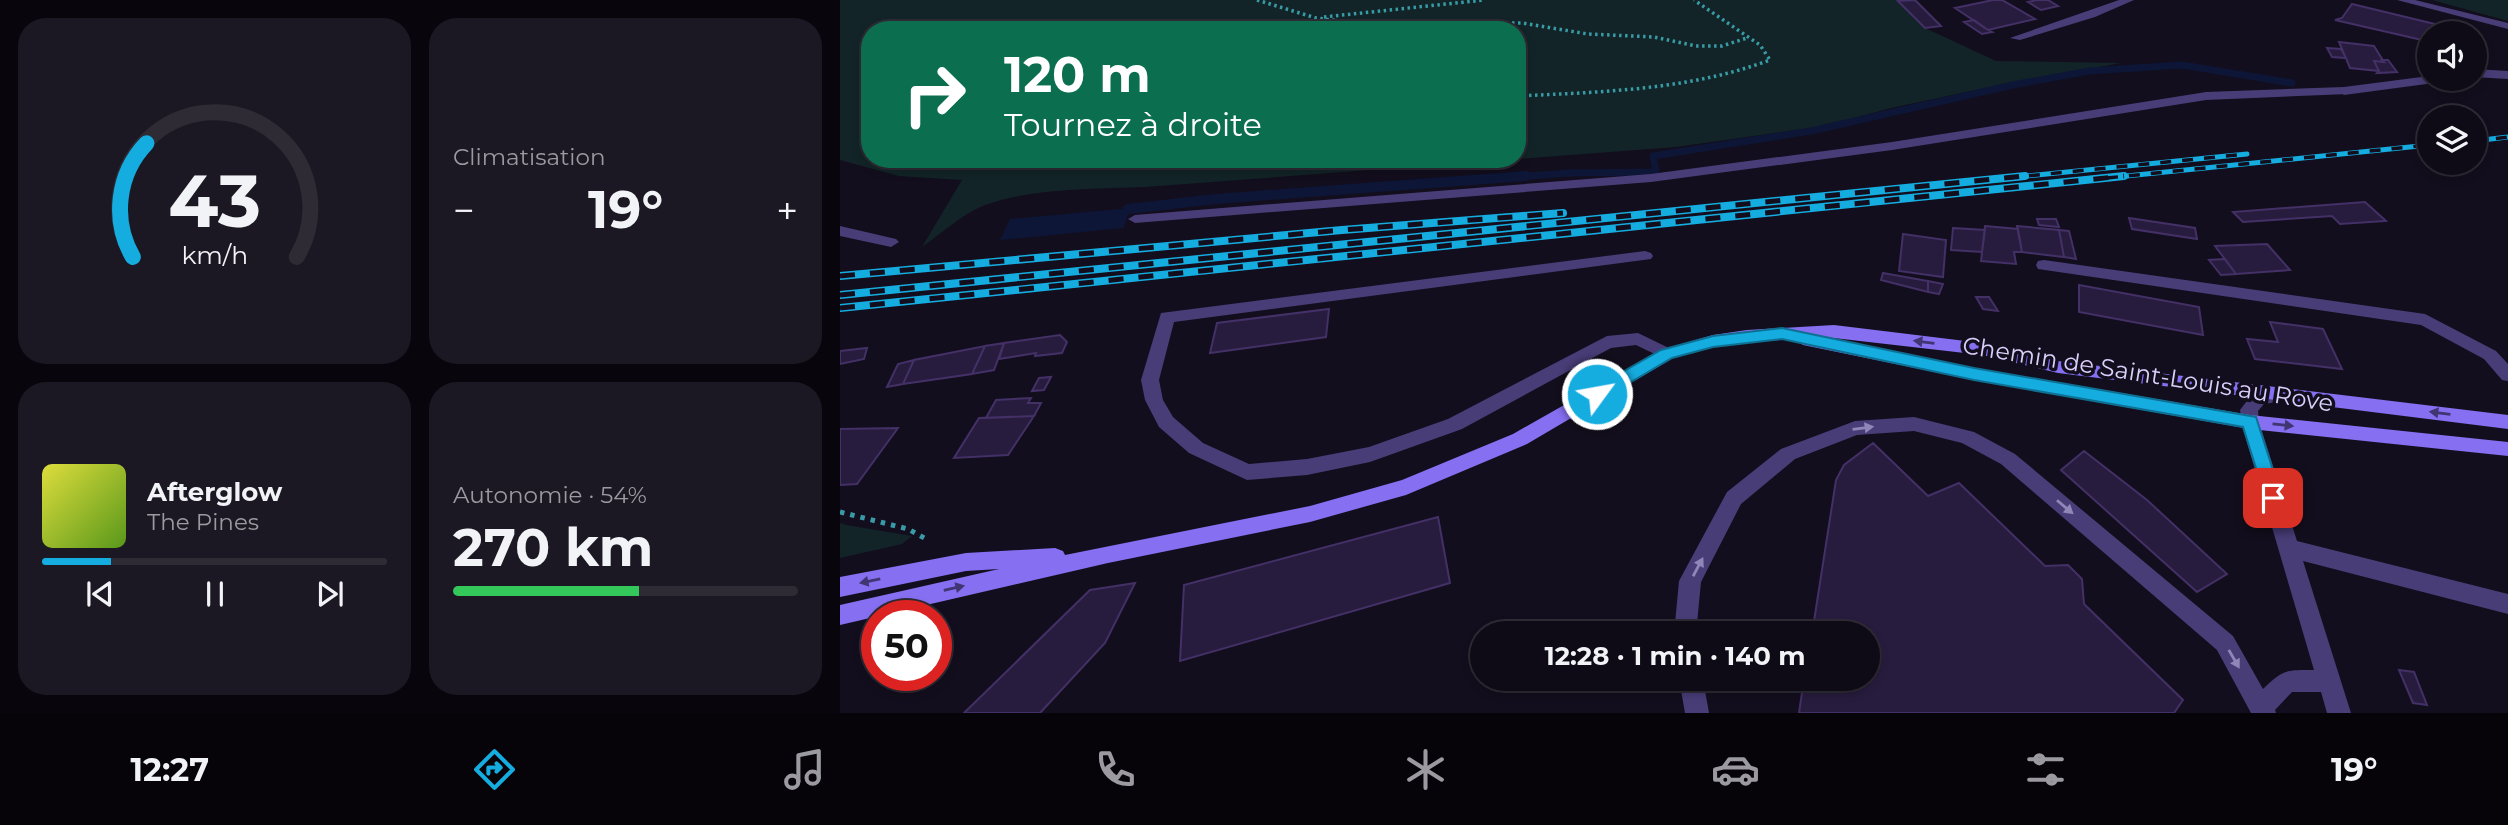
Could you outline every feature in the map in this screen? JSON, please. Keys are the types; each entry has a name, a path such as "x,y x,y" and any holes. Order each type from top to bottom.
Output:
{"main road":[{"name":"Chemin de Saint-Louis au Rove","path":"840,615 1108,554 1310,514 1406,487 1520,439 1667,354 1713,341 1834,331 1982,349 2058,367 2508,422"},
{"name":"Chemin de Saint-Louis au Rove","path":"1782,334 1974,374 2250,422 2508,449"},
{"name":"Chemin de Saint-Louis au Rove","path":"840,587 966,562 1108,554"}],"street":[{"path":"2016,37 2091,15 2129,0"},
{"path":"2402,0 2508,26"},
{"path":"2487,74 2508,75"},
{"path":"1135,219 1651,178 1892,146 2206,96 2344,91 2417,81"},
{"path":"840,231 891,242"},
{"path":"1645,256 1167,317 1150,380 1154,400 1166,422 1196,448 1247,472 1307,467 1370,454 1455,424 1607,342 1637,339 1667,354"},
{"path":"2043,265 2425,320 2490,355 2508,375"},
{"path":"2286,394 2259,398 2249,411 2250,422 2339,713"},
{"path":"1686,621 1690,581 1734,498 1788,454 1855,428 1914,424 1967,437 2008,459 2225,643 2263,710 2287,681 2328,681"},
{"path":"2289,548 2508,604"},
{"path":"1692,691 1697,713"}],"path":[{"path":"1257,0 1316,18 1340,21"},
{"path":"1316,18 1485,0"},
{"path":"1526,95 1671,85 1744,72 1770,60 1760,45 1746,38 1694,0"},
{"path":"1526,24 1588,34 1654,37 1696,46 1722,46 1746,38"},
{"path":"840,512 908,529 966,562"}],"shaded area":[{"path":"840,0 1899,0 1925,28 1996,61 2121,63 1891,108 1824,126 1676,147 1526,158 1526,21 861,21 861,166 840,160"},
{"path":"2432,0 2508,0 2508,21"},
{"path":"870,168 1397,168 1023,195 977,209 922,247 962,180 899,176"},
{"path":"840,523 912,536 902,544 840,558"}],"water":[{"path":"1131,208 1123,228 1000,240 1010,219"}],"building":[{"path":"1915,0 1941,26 1925,28 1898,1"},
{"path":"2002,0 2035,19 1988,30 1955,8"},
{"path":"2048,0 2058,6 2041,10 2028,2"},
{"path":"2352,4 2422,21 2417,21 2417,39 2335,20 2342,18"},
{"path":"1974,20 1992,32 1982,34 1964,22"},
{"path":"2339,42 2374,46 2384,62 2374,61 2379,71 2350,68"},
{"path":"2327,48 2341,49 2346,58 2332,57"},
{"path":"2382,60 2388,60 2397,72 2377,73 2379,71 2374,61 2384,62"},
{"path":"2365,202 2386,221 2340,224 2332,216 2243,222 2233,212"},
{"path":"2129,218 2195,228 2197,239 2132,229"},
{"path":"2037,219 2056,219 2059,227 2039,225"},
{"path":"1985,226 2018,229 2022,252 2014,252 2016,264 1981,261"},
{"path":"2017,226 2059,230 2064,257 2022,252"},
{"path":"1953,228 1985,230 1982,252 1951,250"},
{"path":"2059,230 2069,231 2076,259 2064,257"},
{"path":"1903,234 1946,240 1943,277 1899,271"},
{"path":"2267,244 2290,270 2236,274 2215,246"},
{"path":"2225,259 2236,274 2221,275 2209,260"},
{"path":"1883,273 1928,281 1928,292 1881,280"},
{"path":"1928,281 1943,284 1939,294 1928,292"},
{"path":"2079,285 2199,307 2203,335 2079,312"},
{"path":"1976,297 1989,297 1998,311 1983,309"},
{"path":"1329,309 1326,337 1210,353 1217,323"},
{"path":"2270,322 2323,329 2342,369 2255,359 2247,339 2278,342"},
{"path":"1060,335 1067,342 1062,353 1035,356 1036,353 999,359 1004,343"},
{"path":"1004,343 994,370 972,374 985,346"},
{"path":"985,346 972,374 903,384 914,360"},
{"path":"867,348 864,359 840,364 840,351"},
{"path":"914,360 903,384 887,387 898,364"},
{"path":"1051,377 1044,390 1032,391 1039,378"},
{"path":"1031,398 1028,403 1041,403 1034,416 986,418 996,400"},
{"path":"1034,416 1008,455 954,458 979,418"},
{"path":"898,428 857,484 840,485 840,429"},
{"path":"1873,443 1928,496 1959,483 2045,566 2068,565 2082,579 2084,604 2183,700 2174,713 1799,713 1802,691 1880,691 1880,621 1814,621 1836,480 1844,465"},
{"path":"2084,451 2147,500 2227,574 2197,592 2061,470"},
{"path":"1438,517 1450,583 1180,661 1184,585"},
{"path":"1135,583 1105,643 1040,713 964,713 1090,590"},
{"path":"2399,670 2414,672 2427,705 2413,703"}],"waterway":[{"path":"1502,178 1570,173 1656,172 1653,156 1811,131 2013,85 2089,71 2182,65 2292,83"},
{"path":"1128,209 1216,199 1526,176"}],"railway":[{"path":"2487,139 2508,137"},
{"path":"2107,178 2417,146"},
{"path":"2007,178 2247,154"},
{"path":"840,295 2025,176"},
{"path":"840,308 2124,176"},
{"path":"840,276 1342,230 1563,213"}],"route":[{"path":"1597,394 1667,354 1713,341 1782,334 1974,374 2250,422 2273,498"}]}
